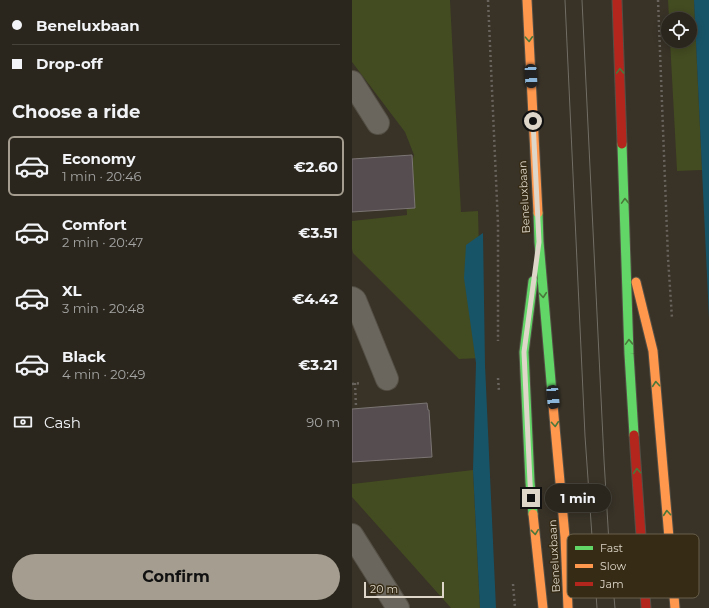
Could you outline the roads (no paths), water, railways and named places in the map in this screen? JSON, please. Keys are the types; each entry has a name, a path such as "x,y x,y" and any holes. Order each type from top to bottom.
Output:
{"main road":[{"name":"Beneluxbaan","path":"527,0 539,242 565,537 567,584"},
{"path":"617,0 629,354 641,534"},
{"path":"626,240 653,351 669,534"},
{"path":"539,242 524,352 530,482 543,608"},
{"name":"Beneluxbaan","path":"568,598 568,608"},
{"path":"645,598 646,608"},
{"path":"674,598 675,608"}],"street":[{"path":"352,82 378,123"},
{"path":"352,298 355,300 387,379"},
{"path":"352,535 398,608"}],"water":[{"path":"694,0 709,0 709,318 696,48 697,12 695,12"},
{"path":"483,233 485,365 496,608 480,608 473,470 476,363 464,278 466,245"}],"tram line":[{"path":"565,0 585,436 592,534"},
{"path":"582,0 608,534"},
{"path":"596,598 597,608"},
{"path":"614,598 615,608"}]}
